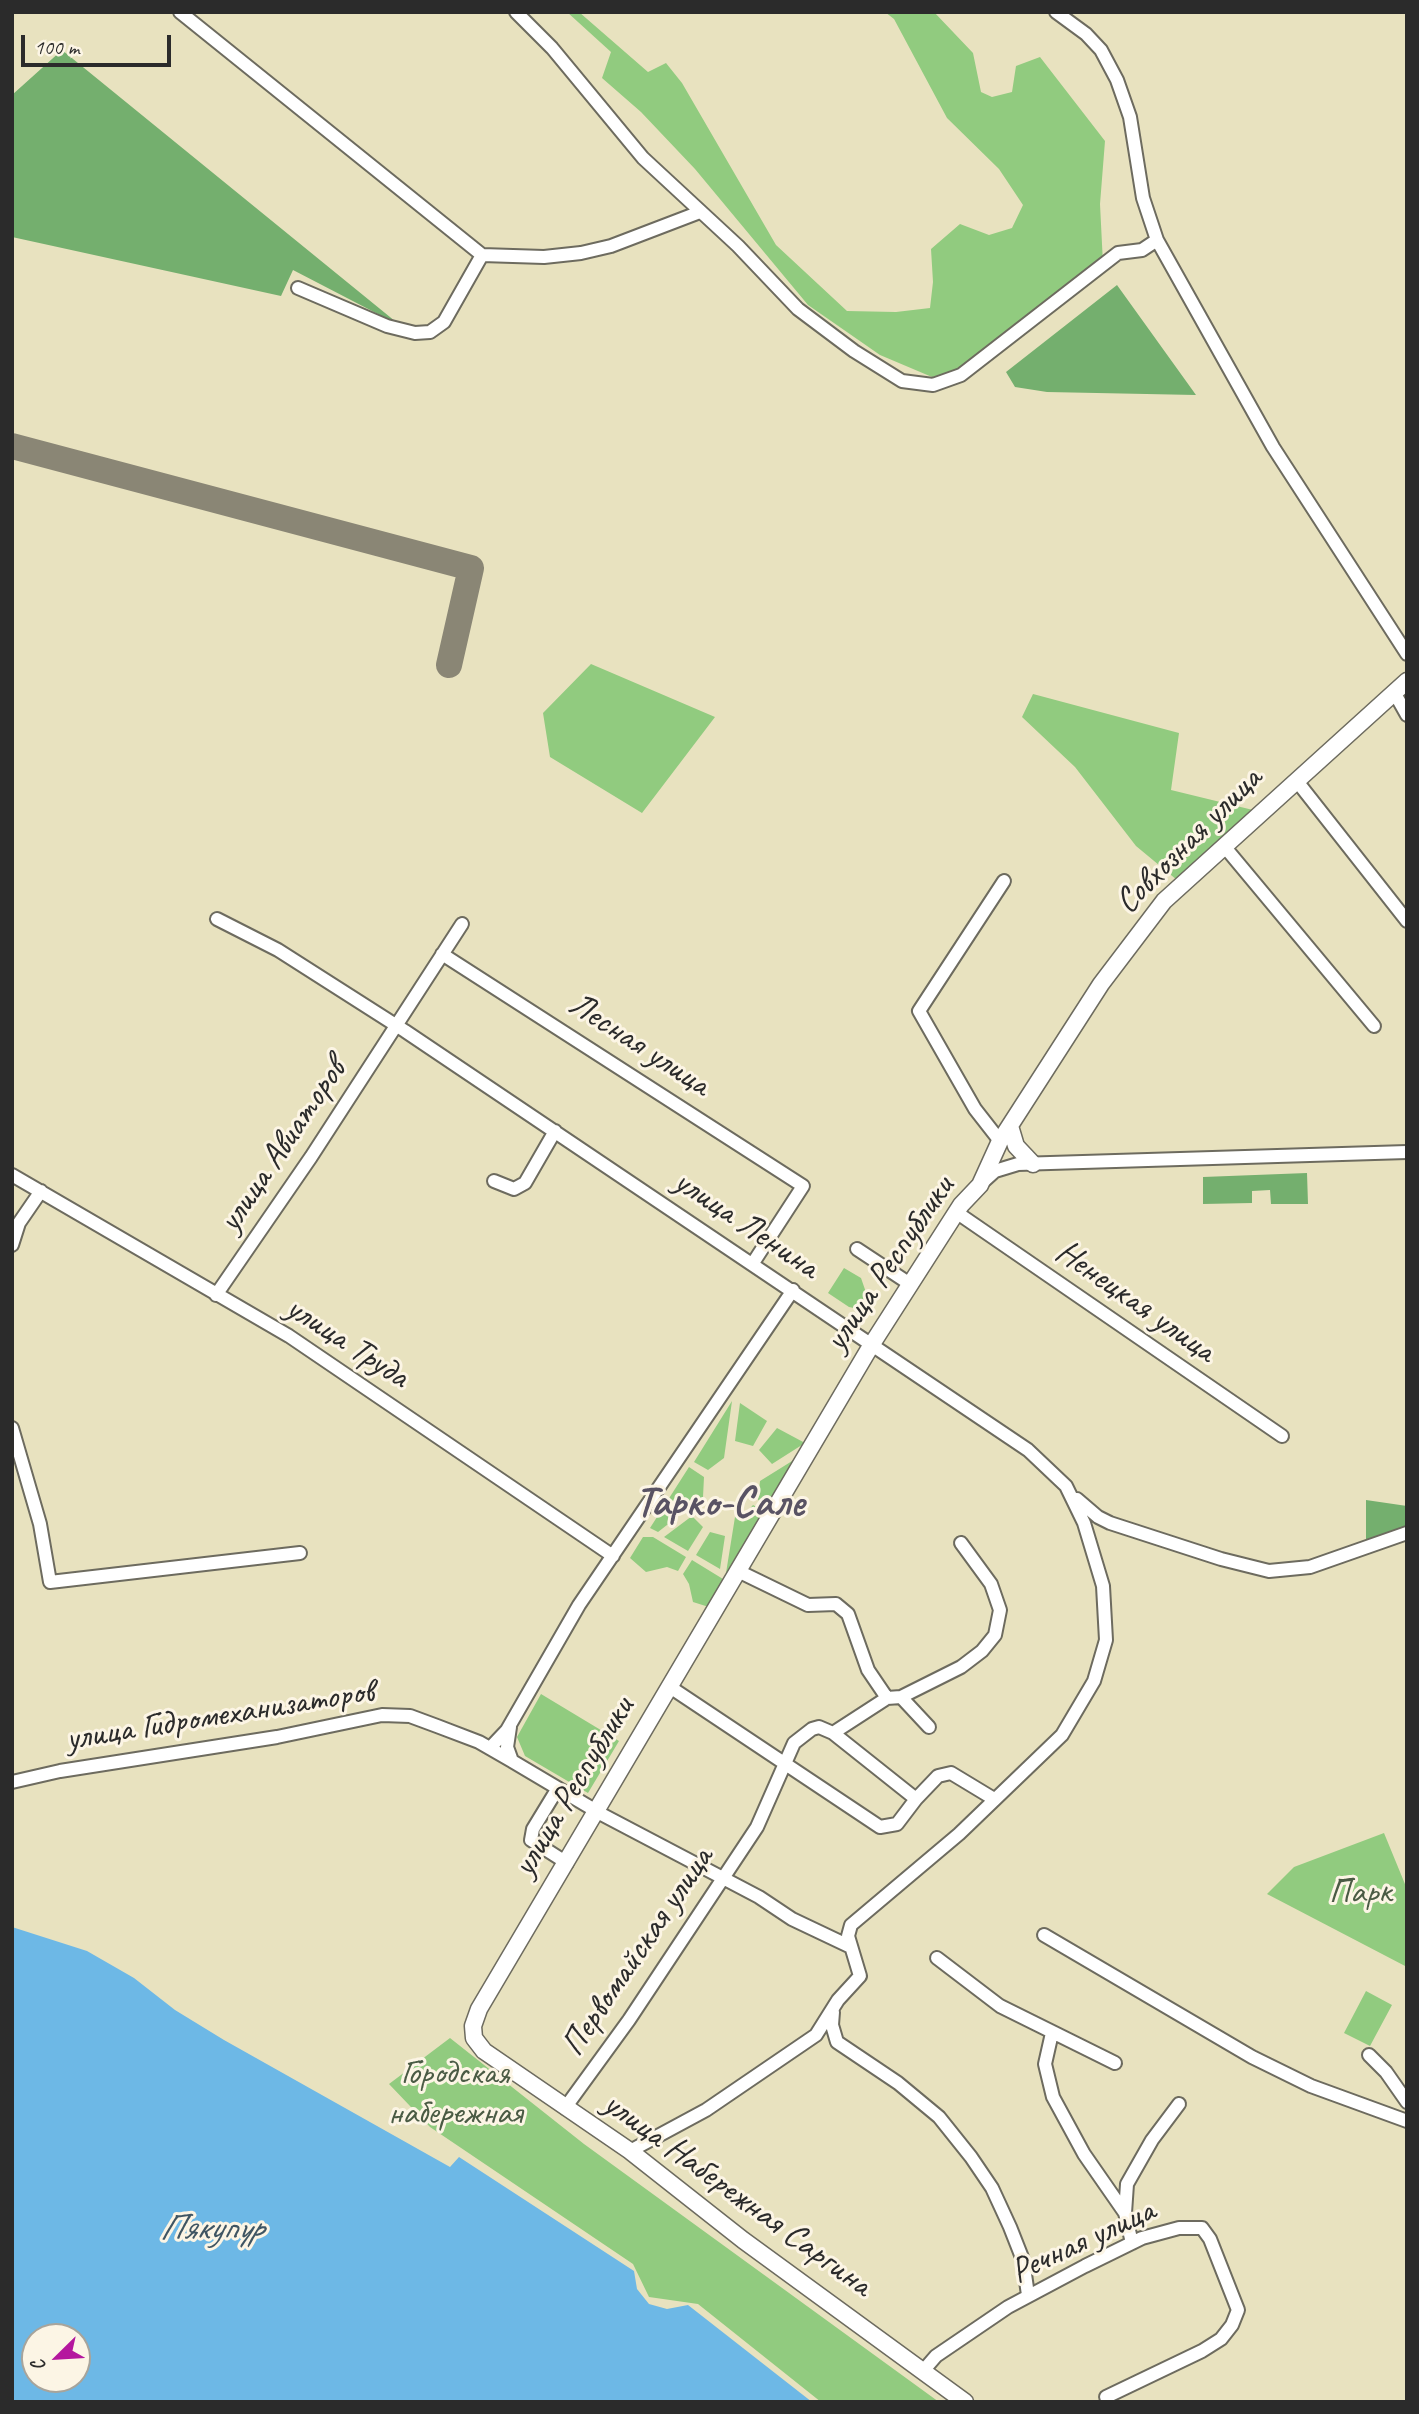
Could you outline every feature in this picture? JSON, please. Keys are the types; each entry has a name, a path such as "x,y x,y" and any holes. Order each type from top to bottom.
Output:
{"main road":[{"name":"Совхозная улица","path":"980,1185 1000,1141 1101,984 1164,901 1401,687"},
{"path":"1010,1126 1016,1146 1032,1164"},
{"name":"улица Республики","path":"474,2038 473,2026 479,2009 872,1344 956,1212 980,1185"},
{"name":"улица Набережная Саргина","path":"474,2038 484,2051 630,2151 743,2240 965,2402"}],"street":[{"path":"180,12 482,255 544,257 580,253 611,246 700,212"},
{"path":"516,12 551,48 643,158 798,309 854,351 902,381 933,385 961,375 1118,253 1142,250 1157,240"},
{"path":"1056,12 1086,34 1101,51 1117,80 1130,117 1143,198 1157,240 1273,447 1407,654"},
{"path":"298,288 387,326 415,333 430,332 444,322 482,255"},
{"path":"1401,687 1407,715"},
{"path":"1296,780 1407,921"},
{"path":"1223,846 1374,1026"},
{"path":"1000,1141 975,1109 919,1011 1004,881"},
{"name":"улица Ленина","path":"217,919 278,950 397,1026 793,1290 1028,1450 1060,1479 1087,1509 1110,1523 1269,1571 1310,1567 1407,1533"},
{"name":"улица Авиаторов","path":"216,1296 462,924"},
{"name":"Лесная улица","path":"442,954 696,1114 803,1186 753,1263"},
{"path":"494,1181 514,1189 526,1183 555,1131"},
{"name":"улица Республики","path":"980,1185 995,1171 1032,1164 1407,1152"},
{"name":"улица Труда","path":"12,1175 341,1370 613,1556"},
{"path":"12,1245 19,1223 41,1191"},
{"name":"Ненецкая улица","path":"956,1212 1282,1436"},
{"path":"857,1248 911,1284"},
{"path":"490,1748 511,1724 579,1605 793,1290"},
{"path":"12,1428 40,1524 50,1582 300,1553"},
{"name":"улица Ленина","path":"851,1947 848,1936 851,1925 959,1834 1062,1735 1094,1681 1106,1640 1107,1616 1103,1586 1071,1494"},
{"path":"1088,1537 1098,1527 1110,1523"},
{"path":"916,1798 833,1733 887,1698 901,1697 961,1667 982,1651 995,1635 1000,1610 991,1584 961,1543"},
{"path":"738,1571 808,1605 836,1604 848,1614 868,1670 887,1698"},
{"path":"670,1687 880,1827 897,1824 916,1798 938,1776 951,1773 994,1799"},
{"path":"901,1697 929,1727"},
{"name":"улица Гидромеханизаторов","path":"12,1782 60,1771 277,1737 382,1715 410,1716 490,1748 597,1812 759,1897 792,1919 851,1947"},
{"path":"511,1724 508,1747 512,1761"},
{"name":"Первомайская улица","path":"565,2108 629,2020 757,1827 787,1765 789,1753 803,1735 820,1727 833,1733"},
{"path":"558,1788 533,1829 531,1840 566,1863"},
{"path":"1044,1935 1252,2057 1311,2086 1407,2122"},
{"path":"630,2151 706,2110 816,2035 838,2000 860,1976 859,1963 851,1947"},
{"path":"937,1958 1000,2006 1115,2063"},
{"path":"833,2011 832,2025 837,2042"},
{"path":"1052,2033 1045,2064 1053,2097 1084,2154 1125,2213"},
{"path":"816,2035 827,2035 898,2082 939,2117 960,2141 992,2188 1010,2227 1023,2260 1028,2295"},
{"path":"1369,2055 1407,2102"},
{"path":"1132,2243 1125,2213 1127,2184 1152,2140 1179,2104"},
{"name":"Речная улица","path":"923,2371 955,2343 1028,2295 1132,2243 1179,2228 1202,2228 1216,2252 1238,2310 1233,2325 1221,2339 1106,2398"}],"green space":[{"path":"567,12 579,12 648,72 666,63 682,83 776,245 847,311 896,312 930,308 933,282 931,249 960,224 989,235 1012,228 1023,205 999,169 947,118 894,19 885,12 934,12 973,53 981,92 992,97 1012,92 1016,66 1040,57 1105,141 1100,204 1103,264 964,371 932,377 880,355 808,305 695,169 641,112 602,78 611,52"},
{"path":"62,50 401,326 293,270 281,296 12,237 12,95"},
{"path":"1117,285 1196,395 1047,392 1015,387 1006,372"},
{"path":"591,664 715,717 642,813 550,757 543,713"},
{"path":"1033,694 1179,733 1171,790 1253,810 1177,880 1136,846 1075,767 1022,717"},
{"path":"1307,1173 1308,1204 1271,1204 1270,1190 1252,1191 1252,1203 1203,1204 1203,1177"},
{"path":"844,1268 861,1278 870,1304 864,1310 849,1307 828,1293"},
{"path":"732,1401 724,1458 708,1470 694,1462"},
{"path":"740,1403 767,1421 753,1446 735,1441"},
{"path":"777,1428 805,1443 772,1464 759,1450"},
{"path":"805,1453 771,1507 758,1500 760,1481"},
{"path":"689,1467 704,1477 703,1497 658,1532 650,1528"},
{"path":"1366,1500 1407,1506 1407,1528 1366,1545"},
{"path":"753,1505 768,1513 731,1576 726,1573 735,1517 746,1513"},
{"path":"692,1516 703,1527 688,1551 664,1537"},
{"path":"710,1532 725,1536 720,1569 696,1555"},
{"path":"643,1537 653,1537 686,1557 678,1571 667,1567 646,1572 630,1558"},
{"path":"692,1560 723,1579 725,1587 712,1608 693,1602 689,1584 683,1574"},
{"path":"541,1694 619,1741 588,1793 525,1756 517,1737"},
{"name":"Парк","path":"1384,1833 1407,1889 1407,1967 1267,1894 1294,1867"},
{"path":"1366,1991 1392,2005 1370,2046 1344,2033"},
{"name":"Городская набережная","path":"450,2038 584,2144 939,2402 821,2402 698,2304 649,2297 633,2264 430,2127 389,2084"}],"water":[{"name":"Пякупур","path":"12,1927 87,1951 134,1978 175,2010 224,2040 450,2167 459,2157 634,2271 637,2289 649,2304 667,2309 688,2305 812,2402 12,2402"}],"taxiway":[{"path":"12,446 471,568 449,665"}],"district":[{"name":"Тарко-Сале","path":"720,1504"}]}
